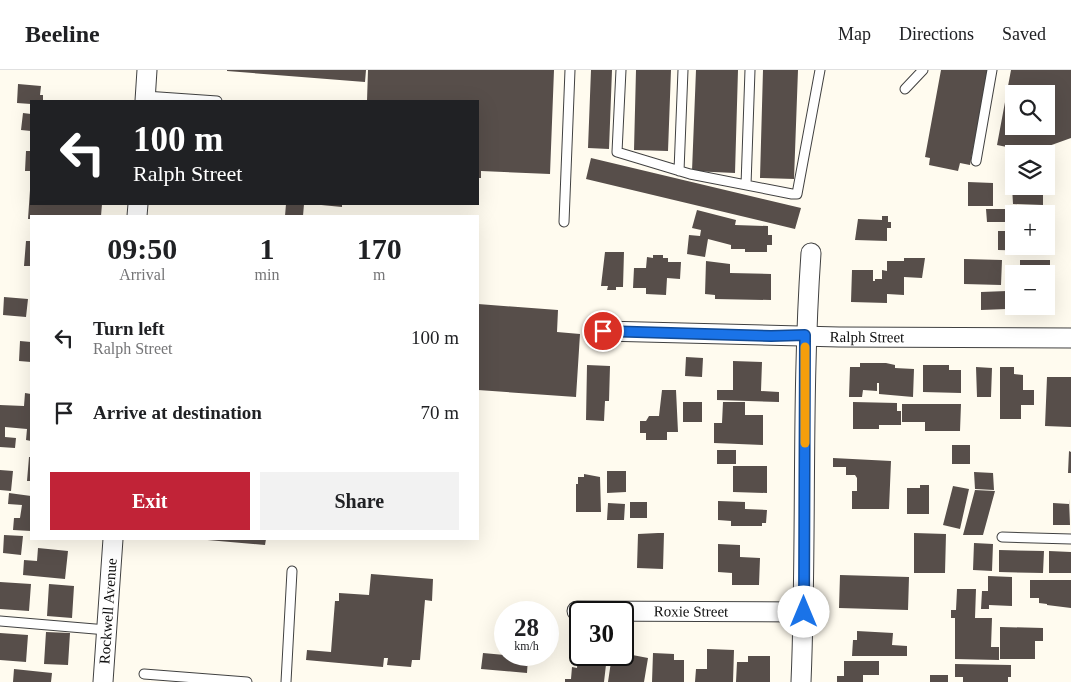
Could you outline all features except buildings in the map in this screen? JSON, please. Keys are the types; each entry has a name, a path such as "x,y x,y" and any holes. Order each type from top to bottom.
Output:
{"street":[{"path":"145,98 147,70"},
{"path":"801,682 804,612 805,335 811,253"},
{"name":"Ralph Street","path":"603,331 771,336 805,335 839,338 1071,338"},
{"name":"Rockwell Avenue","path":"103,682 113,540"},
{"name":"Roxie Street","path":"634,611 804,612"}],"lane":[{"path":"564,222 570,70"},
{"path":"621,70 618,152 679,171 797,194 820,70"},
{"path":"679,171 683,70"},
{"path":"746,184 750,70"},
{"path":"905,89 923,70"},
{"path":"976,161 992,70"},
{"path":"145,98 193,100"},
{"path":"1002,537 1071,539"},
{"path":"286,682 292,571"},
{"path":"0,621 107,630"},
{"path":"144,674 247,682"}],"slow traffic":[{"path":"805,347 805,443"}],"route":[{"path":"603,331 771,336 805,335 804,612"}]}
